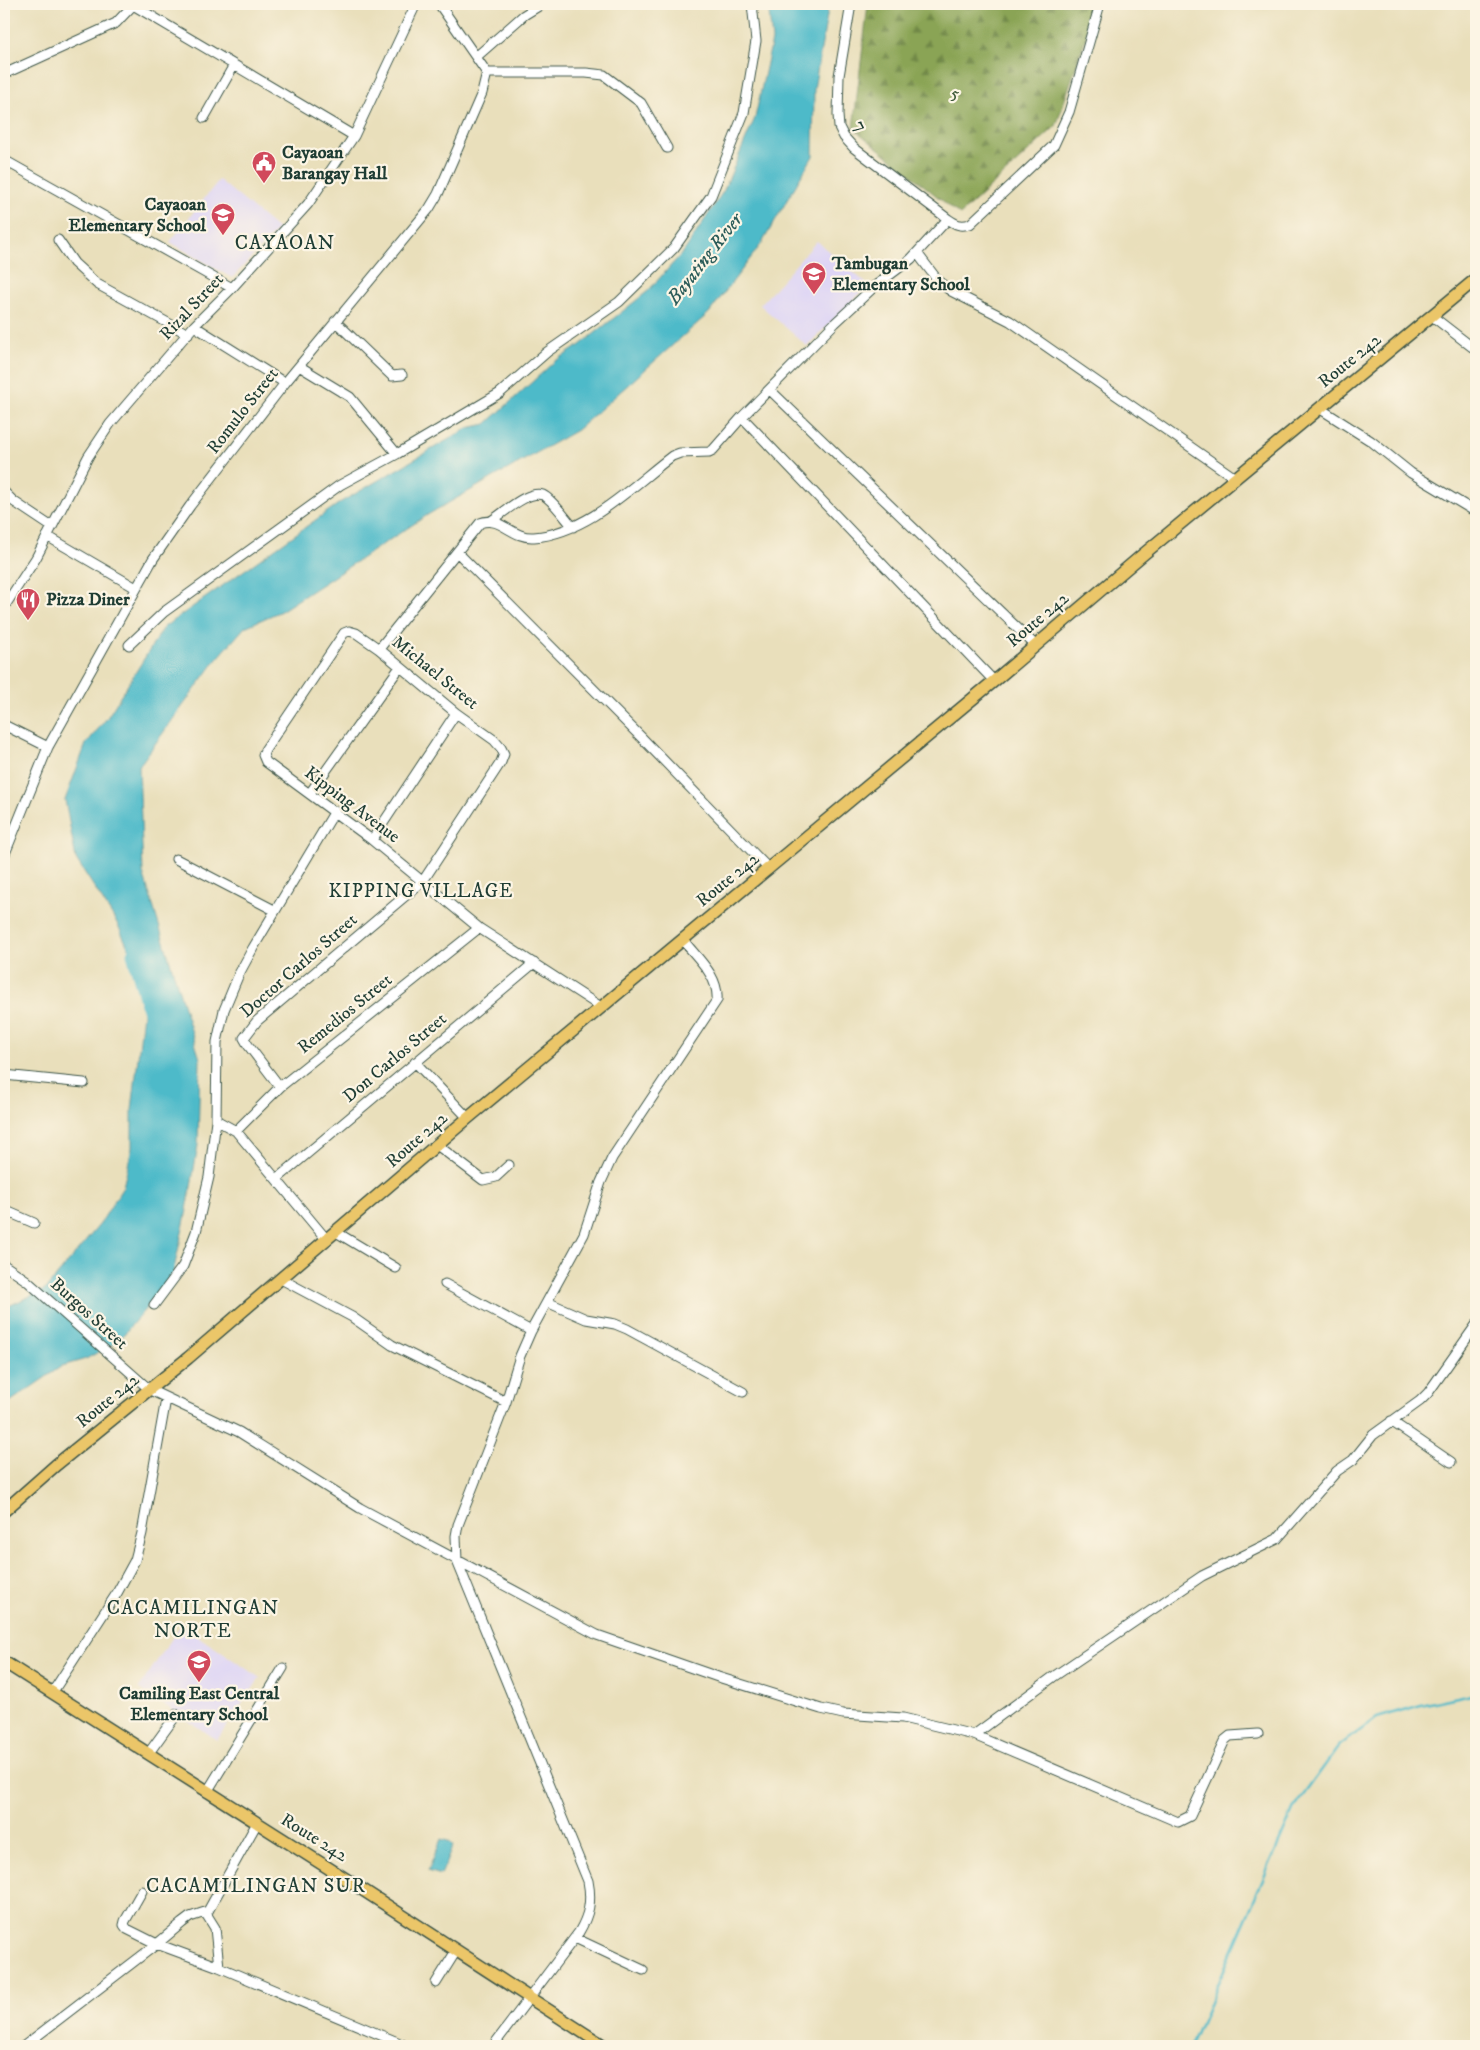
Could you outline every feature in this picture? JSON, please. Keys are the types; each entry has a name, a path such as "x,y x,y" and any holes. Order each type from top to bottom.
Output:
{"main road":[{"name":"Route 242","path":"4,1511 56,1465 150,1390 468,1118 1476,278"},
{"name":"Route 242","path":"4,1662 604,2046"}],"street":[{"path":"4,74 116,23 134,4 234,66 354,136"},
{"name":"Rizal Street","path":"4,607 36,558 88,457 110,424 191,330 308,204 354,136 416,4"},
{"path":"439,4 487,73 586,73 604,75 642,104 667,148"},
{"path":"476,57 524,15 542,4"},
{"path":"130,645 164,612 340,485 397,454 500,393 547,352 619,302 674,248 711,196 744,113 756,42 752,4"},
{"name":"7","path":"851,4 839,76 839,127 844,137 854,148 948,219"},
{"path":"491,521 512,532 533,537 561,532 610,504 672,456 680,453 709,452 835,323 876,286 917,254 948,219 957,225 970,224 1054,145 1069,112 1100,4"},
{"path":"204,118 234,66"},
{"name":"Romulo Street","path":"4,856 48,747 153,559 190,506 285,383 429,209 449,169 482,93 487,73"},
{"path":"4,160 232,288"},
{"path":"58,240 74,262 98,284 191,330 285,383"},
{"path":"917,254 939,282 951,291 1010,321 1235,478"},
{"path":"1432,316 1476,350"},
{"path":"335,321 387,372 392,376 402,375"},
{"path":"299,366 350,397 397,454"},
{"path":"770,390 1036,645"},
{"path":"1319,408 1371,441 1412,474 1476,512"},
{"path":"742,417 994,681"},
{"path":"4,492 49,532 136,588"},
{"path":"379,649 480,523 491,521 514,504 531,496 542,495 549,500 572,527"},
{"path":"457,552 769,869"},
{"name":"Michael Street","path":"264,755 265,750 344,633 349,630 379,649 456,713 494,740 504,754 501,762 423,881"},
{"path":"310,793 400,667"},
{"path":"372,840 456,713"},
{"path":"4,725 48,747"},
{"name":"Kipping Avenue","path":"264,755 266,762 335,811 479,928 534,963"},
{"path":"154,1305 183,1266 196,1232 208,1177 216,1120 217,1042 224,1010 239,974 274,910 335,811"},
{"path":"176,858 274,910"},
{"name":"Doctor Carlos Street","path":"280,1086 244,1038 248,1030 283,998 423,881"},
{"name":"Remedios Street","path":"236,1131 280,1086 479,928"},
{"path":"493,2046 574,1938 586,1919 591,1895 588,1881 457,1561 456,1536 458,1524 506,1402 520,1356 531,1330 584,1234 601,1182 612,1158 717,1000 718,990 714,980 683,940"},
{"path":"534,963 602,1007"},
{"name":"Don Carlos Street","path":"278,1178 534,963"},
{"path":"415,1062 468,1118"},
{"path":"4,1075 84,1083"},
{"path":"216,1120 236,1131 278,1178 327,1240"},
{"path":"437,1145 483,1180 496,1177 510,1165"},
{"path":"4,1210 34,1223"},
{"path":"336,1232 396,1268"},
{"name":"Burgos Street","path":"4,1265 26,1280 150,1390 239,1432 360,1508 597,1635 718,1677 832,1712 903,1718 974,1735 1178,1822 1190,1816 1225,1740 1230,1736 1258,1734"},
{"path":"281,1279 352,1316 392,1346 506,1402"},
{"path":"445,1284 531,1330"},
{"path":"547,1302 586,1319 615,1324 627,1329 743,1392"},
{"path":"974,1735 1053,1677 1202,1576 1277,1539 1337,1471 1353,1460 1373,1435 1428,1393 1476,1325"},
{"path":"52,1693 117,1593 135,1560 142,1533 166,1399"},
{"path":"1390,1421 1451,1462"},
{"path":"207,1792 282,1668"},
{"path":"148,1754 177,1714"},
{"path":"24,2046 157,1944 182,1922 211,1908 257,1823"},
{"path":"142,1891 124,1925 127,1929 157,1944 219,1967 402,2044"},
{"path":"205,1912 215,1928 219,1967"},
{"path":"574,1938 643,1970"},
{"path":"436,1983 456,1951"}],"shaded area":[{"name":"Cayaoan Elementary School","path":"219,180 278,229 232,278 170,242"},
{"name":"Tambugan Elementary School","path":"817,241 868,285 807,346 760,305"},
{"name":"Camiling East Central Elementary School","path":"181,1625 260,1678 217,1740 139,1688"}],"green space":[{"name":"5","path":"868,4 1097,4 1056,126 960,215 853,128"}],"water":[{"name":"Bayating River","path":"768,4 829,4 814,89 813,156 762,243 709,313 577,430 429,514 281,611 245,627 217,659 139,766 143,873 200,1059 198,1145 187,1210 172,1278 118,1341 86,1359 62,1366 4,1406 4,1308 46,1289 100,1224 123,1187 132,1148 132,1110 146,987 117,923 76,859 65,800 86,744 107,718 164,627 341,502 468,428 486,424 554,362 580,345 648,291 685,250 724,190 755,118 772,40"},
{"path":"441,1839 453,1845 441,1875 428,1871"}],"waterway":[{"path":"134,954 150,1012"},
{"path":"1191,2046 1294,1808 1339,1746 1377,1718 1421,1705 1476,1693"}],"place":[{"name":"Cayaoan Barangay Hall","path":"264,184"},
{"name":"Cayaoan Elementary School","path":"223,236"},
{"name":"Tambugan Elementary School","path":"814,295"},
{"name":"Pizza Diner","path":"28,621"},
{"name":"Camiling East Central Elementary School","path":"199,1683"}],"district":[{"name":"CAYAOAN","path":"285,243"},
{"name":"KIPPING VILLAGE","path":"421,891"},
{"name":"CACAMILINGAN NORTE","path":"193,1620"},
{"name":"CACAMILINGAN SUR","path":"256,1886"}]}
